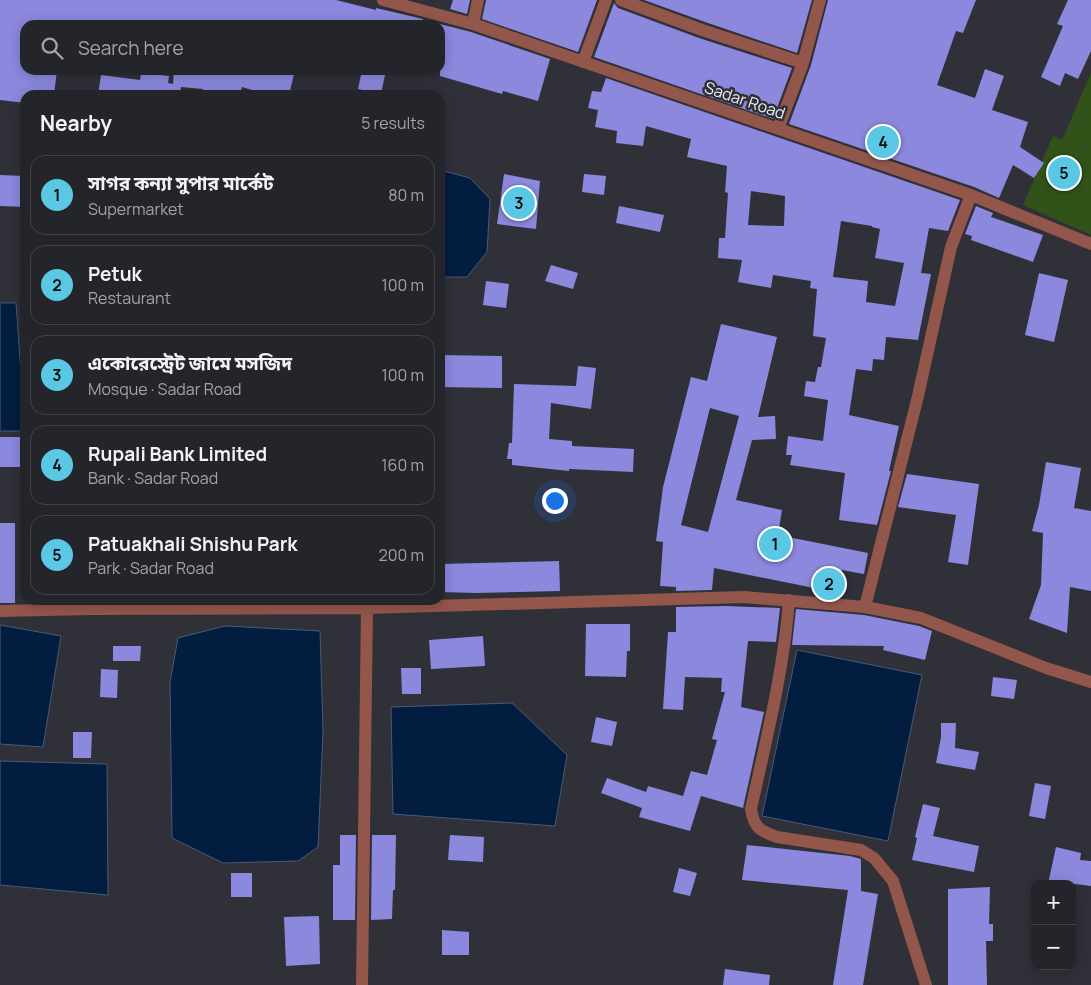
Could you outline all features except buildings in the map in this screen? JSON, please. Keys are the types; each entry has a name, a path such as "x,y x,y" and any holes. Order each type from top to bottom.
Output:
{"street":[{"name":"Sadar Road","path":"384,0 473,24 971,195 1091,244"},
{"path":"473,24 478,0"},
{"path":"583,62 606,0"},
{"path":"621,0 702,30 803,63"},
{"path":"778,129 803,63 820,0"},
{"path":"865,607 918,396 951,247 971,195"},
{"path":"0,611 367,608 744,597 865,607 921,618 1046,668 1091,682"},
{"path":"789,600 787,627 778,682 751,809 753,821 764,833 860,850 874,858 893,881 926,985"},
{"path":"362,985 367,608"}],"green space":[{"path":"1091,73 1091,235 1023,205 1053,136 1062,140"}],"water":[{"path":"445,171 470,178 490,199 487,252 467,277 445,277"},
{"path":"0,303 16,303 20,360 20,431 0,431"},
{"path":"0,625 61,636 43,747 0,744"},
{"path":"225,626 320,631 323,732 318,847 298,861 223,863 172,838 170,682 178,638"},
{"path":"797,650 922,675 888,841 762,816"},
{"path":"512,703 567,755 555,826 393,814 391,707"},
{"path":"0,761 107,764 108,895 0,885"}],"place":[{"name":"Rupali Bank Limited","path":"883,142"},
{"name":"Patuakhali Shishu Park","path":"1064,173"},
{"name":"একোরেস্ট্রেট জামে মসজিদ","path":"519,203"},
{"name":"সাগর কন্যা সুপার মার্কেট","path":"775,544"},
{"name":"Petuk","path":"829,584"}]}
